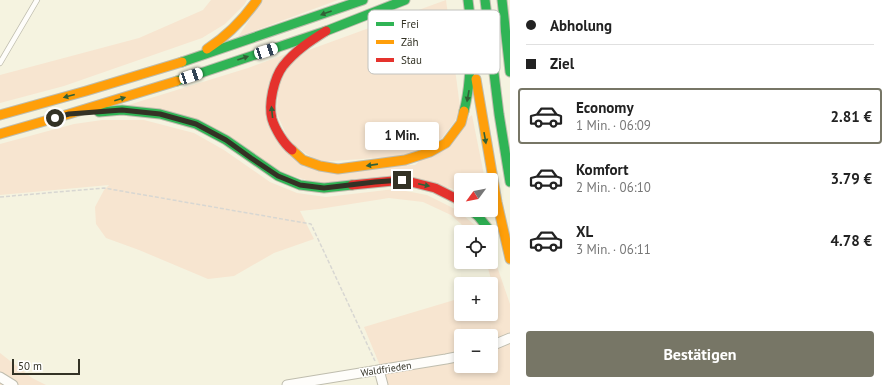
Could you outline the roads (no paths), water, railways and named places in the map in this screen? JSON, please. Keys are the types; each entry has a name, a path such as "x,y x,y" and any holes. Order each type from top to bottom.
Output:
{"highway":[{"path":"187,62 215,44 230,32 249,12 257,0"},
{"path":"0,115 86,92 187,62 362,0"},
{"path":"380,10 405,0"},
{"path":"468,0 469,10"},
{"path":"485,0 486,10"},
{"path":"502,0 510,72"},
{"path":"0,134 161,86 326,31 368,15"},
{"path":"326,31 303,46 282,67 273,87 271,102 272,118 280,136 289,148 303,160 320,166 338,169 405,160 430,152 446,142 461,123 468,97 470,74"},
{"path":"476,74 478,98 496,202 510,259"},
{"path":"494,74 502,139 510,182"},
{"path":"69,114 122,110 160,114 196,124 226,140 278,176 300,185 324,188 402,180 435,188 454,197"},
{"path":"479,217 485,225"},
{"path":"498,243 510,271"}],"street":[{"path":"498,344 510,338"},
{"name":"Waldfrieden","path":"287,385 454,357"},
{"path":"379,370 383,385"},
{"path":"0,377 13,385"}],"lane":[{"path":"0,63 37,0"}]}
